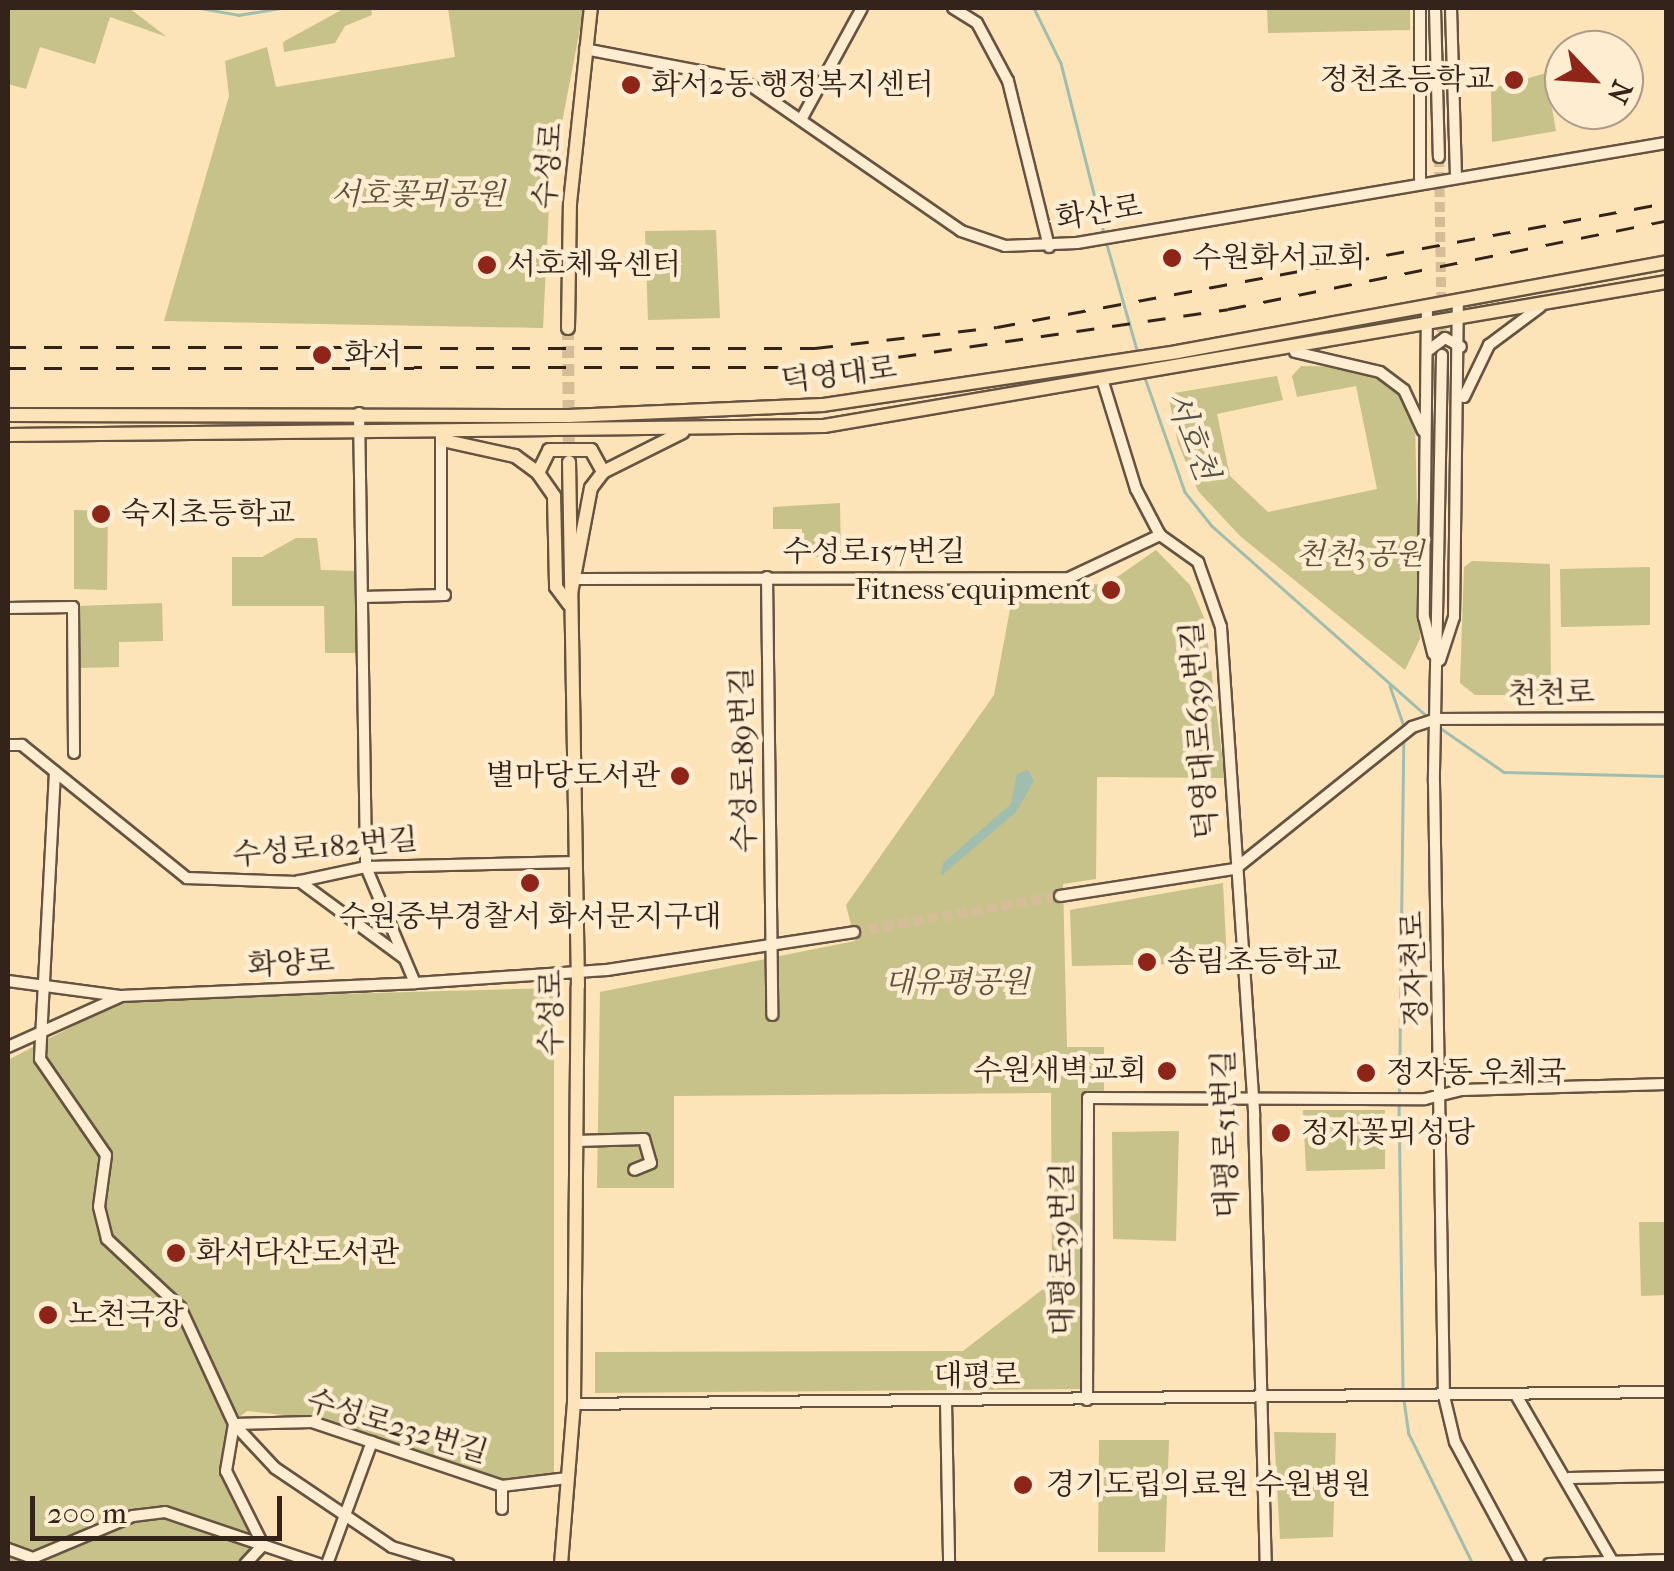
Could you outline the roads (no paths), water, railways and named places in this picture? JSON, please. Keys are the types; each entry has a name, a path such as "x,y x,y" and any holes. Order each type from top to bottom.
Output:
{"main road":[{"name":"수성로","path":"568,328 584,49 591,8"},
{"name":"덕영대로","path":"8,415 805,406 1178,352 1666,262"},
{"name":"덕영대로","path":"441,438 824,426 1183,372 1666,282"},
{"path":"569,604 579,579 582,501 603,472 689,429"},
{"path":"8,435 420,435 516,456 538,473 554,496 556,587 569,604"},
{"path":"538,473 549,450 591,450 603,472"},
{"name":"수성로","path":"561,1564 574,1404 576,1141 569,462"}],"street":[{"path":"802,118 862,8"},
{"path":"953,8 977,23 1008,80 1049,246"},
{"path":"1420,8 1420,178"},
{"path":"1435,8 1438,156"},
{"path":"1451,8 1456,173"},
{"name":"화산로","path":"584,49 728,73 802,118 960,230 1049,246 1150,231 1420,178 1666,143"},
{"path":"1437,671 1454,617 1461,347 1458,301"},
{"path":"1459,418 1488,345 1545,304"},
{"path":"1427,306 1424,617 1437,671"},
{"path":"1429,351 1445,338 1461,347"},
{"path":"1295,352 1380,372 1413,404 1426,446"},
{"name":"정자천로","path":"1442,355 1434,782 1444,1098 1444,1396 1456,1442 1521,1564"},
{"path":"1106,382 1160,535"},
{"path":"359,413 366,866 415,983"},
{"path":"362,596 444,595 441,438"},
{"name":"수성로157번길","path":"579,579 1069,578 1160,535"},
{"name":"덕영대로639번길","path":"1160,535 1198,562 1218,610 1235,869"},
{"name":"수성로189번길","path":"767,577 772,1015"},
{"path":"8,608 73,607 74,753"},
{"name":"천천로","path":"1436,719 1666,718"},
{"path":"1060,896 1235,869 1391,742 1436,719"},
{"name":"수성로182번길","path":"8,745 22,745 187,878 299,881 366,866 574,862"},
{"path":"55,772 39,1033 48,1076 106,1155 99,1207 107,1240 193,1326 234,1424 275,1468 342,1516 434,1562 449,1564"},
{"name":"대평로51번길","path":"1235,869 1252,1100 1255,1398 1266,1564"},
{"path":"299,881 405,958"},
{"path":"577,974 854,932"},
{"name":"화양로","path":"8,982 120,996 577,974"},
{"path":"8,1047 120,996"},
{"path":"1252,1100 1426,1100 1462,1090 1666,1084"},
{"name":"대평로39번길","path":"1087,1400 1088,1098 1252,1100"},
{"path":"576,1141 644,1139 651,1163 634,1170"},
{"path":"1444,1396 1666,1392"},
{"path":"1516,1395 1569,1478 1613,1561"},
{"name":"대평로","path":"574,1404 1444,1396"},
{"path":"946,1402 949,1564"},
{"name":"수성로232번길","path":"234,1424 312,1422 502,1486 568,1478"},
{"path":"234,1424 226,1470 263,1544"},
{"path":"8,1549 33,1558 133,1516 166,1512 320,1563 372,1442"},
{"path":"1569,1478 1666,1476"},
{"path":"502,1486 502,1509"},
{"path":"246,1564 263,1544"},
{"path":"1549,1564 1666,1560"}],"waterway":[{"name":"서호천","path":"200,8 238,15 281,8"},
{"name":"서호천","path":"1034,8 1061,63 1104,233"},
{"name":"서호천","path":"1106,241 1138,353"},
{"path":"1144,375 1185,492 1212,526 1429,718"},
{"path":"1390,686 1405,729"},
{"name":"서호천","path":"1439,727 1504,772 1666,776"},
{"path":"1399,1092 1403,742"},
{"path":"1399,1100 1403,1392"},
{"path":"1404,1400 1409,1434 1473,1564"}],"tunnel":[{"path":"1439,157 1442,355"},
{"path":"568,328 569,461"},
{"path":"854,932 1060,896"}],"railway":[{"path":"8,347 815,348 997,327 1666,203"},
{"path":"8,368 827,367 1228,309 1666,221"}],"place":[{"name":"정천초등학교","path":"1514,80"},
{"name":"화서2동 행정복지센터","path":"631,85"},
{"name":"수원화서교회","path":"1172,258"},
{"name":"서호체육센터","path":"487,265"},
{"name":"화서","path":"322,355"},
{"name":"숙지초등학교","path":"101,514"},
{"name":"Fitness equipment","path":"1111,590"},
{"name":"별마당도서관","path":"680,776"},
{"name":"수원중부경찰서 화서문지구대","path":"530,883"},
{"name":"송림초등학교","path":"1147,962"},
{"name":"수원새벽교회","path":"1167,1071"},
{"name":"정자동 우체국","path":"1366,1073"},
{"name":"정자꽃뫼성당","path":"1281,1133"},
{"name":"화서다산도서관","path":"176,1253"},
{"name":"노천극장","path":"48,1315"},
{"name":"경기도립의료원 수원병원","path":"1023,1485"}],"park label":[{"name":"서호꽃뫼공원","path":"418,195"},
{"name":"천천3공원","path":"1360,555"},
{"name":"대유평공원","path":"957,983"}]}
